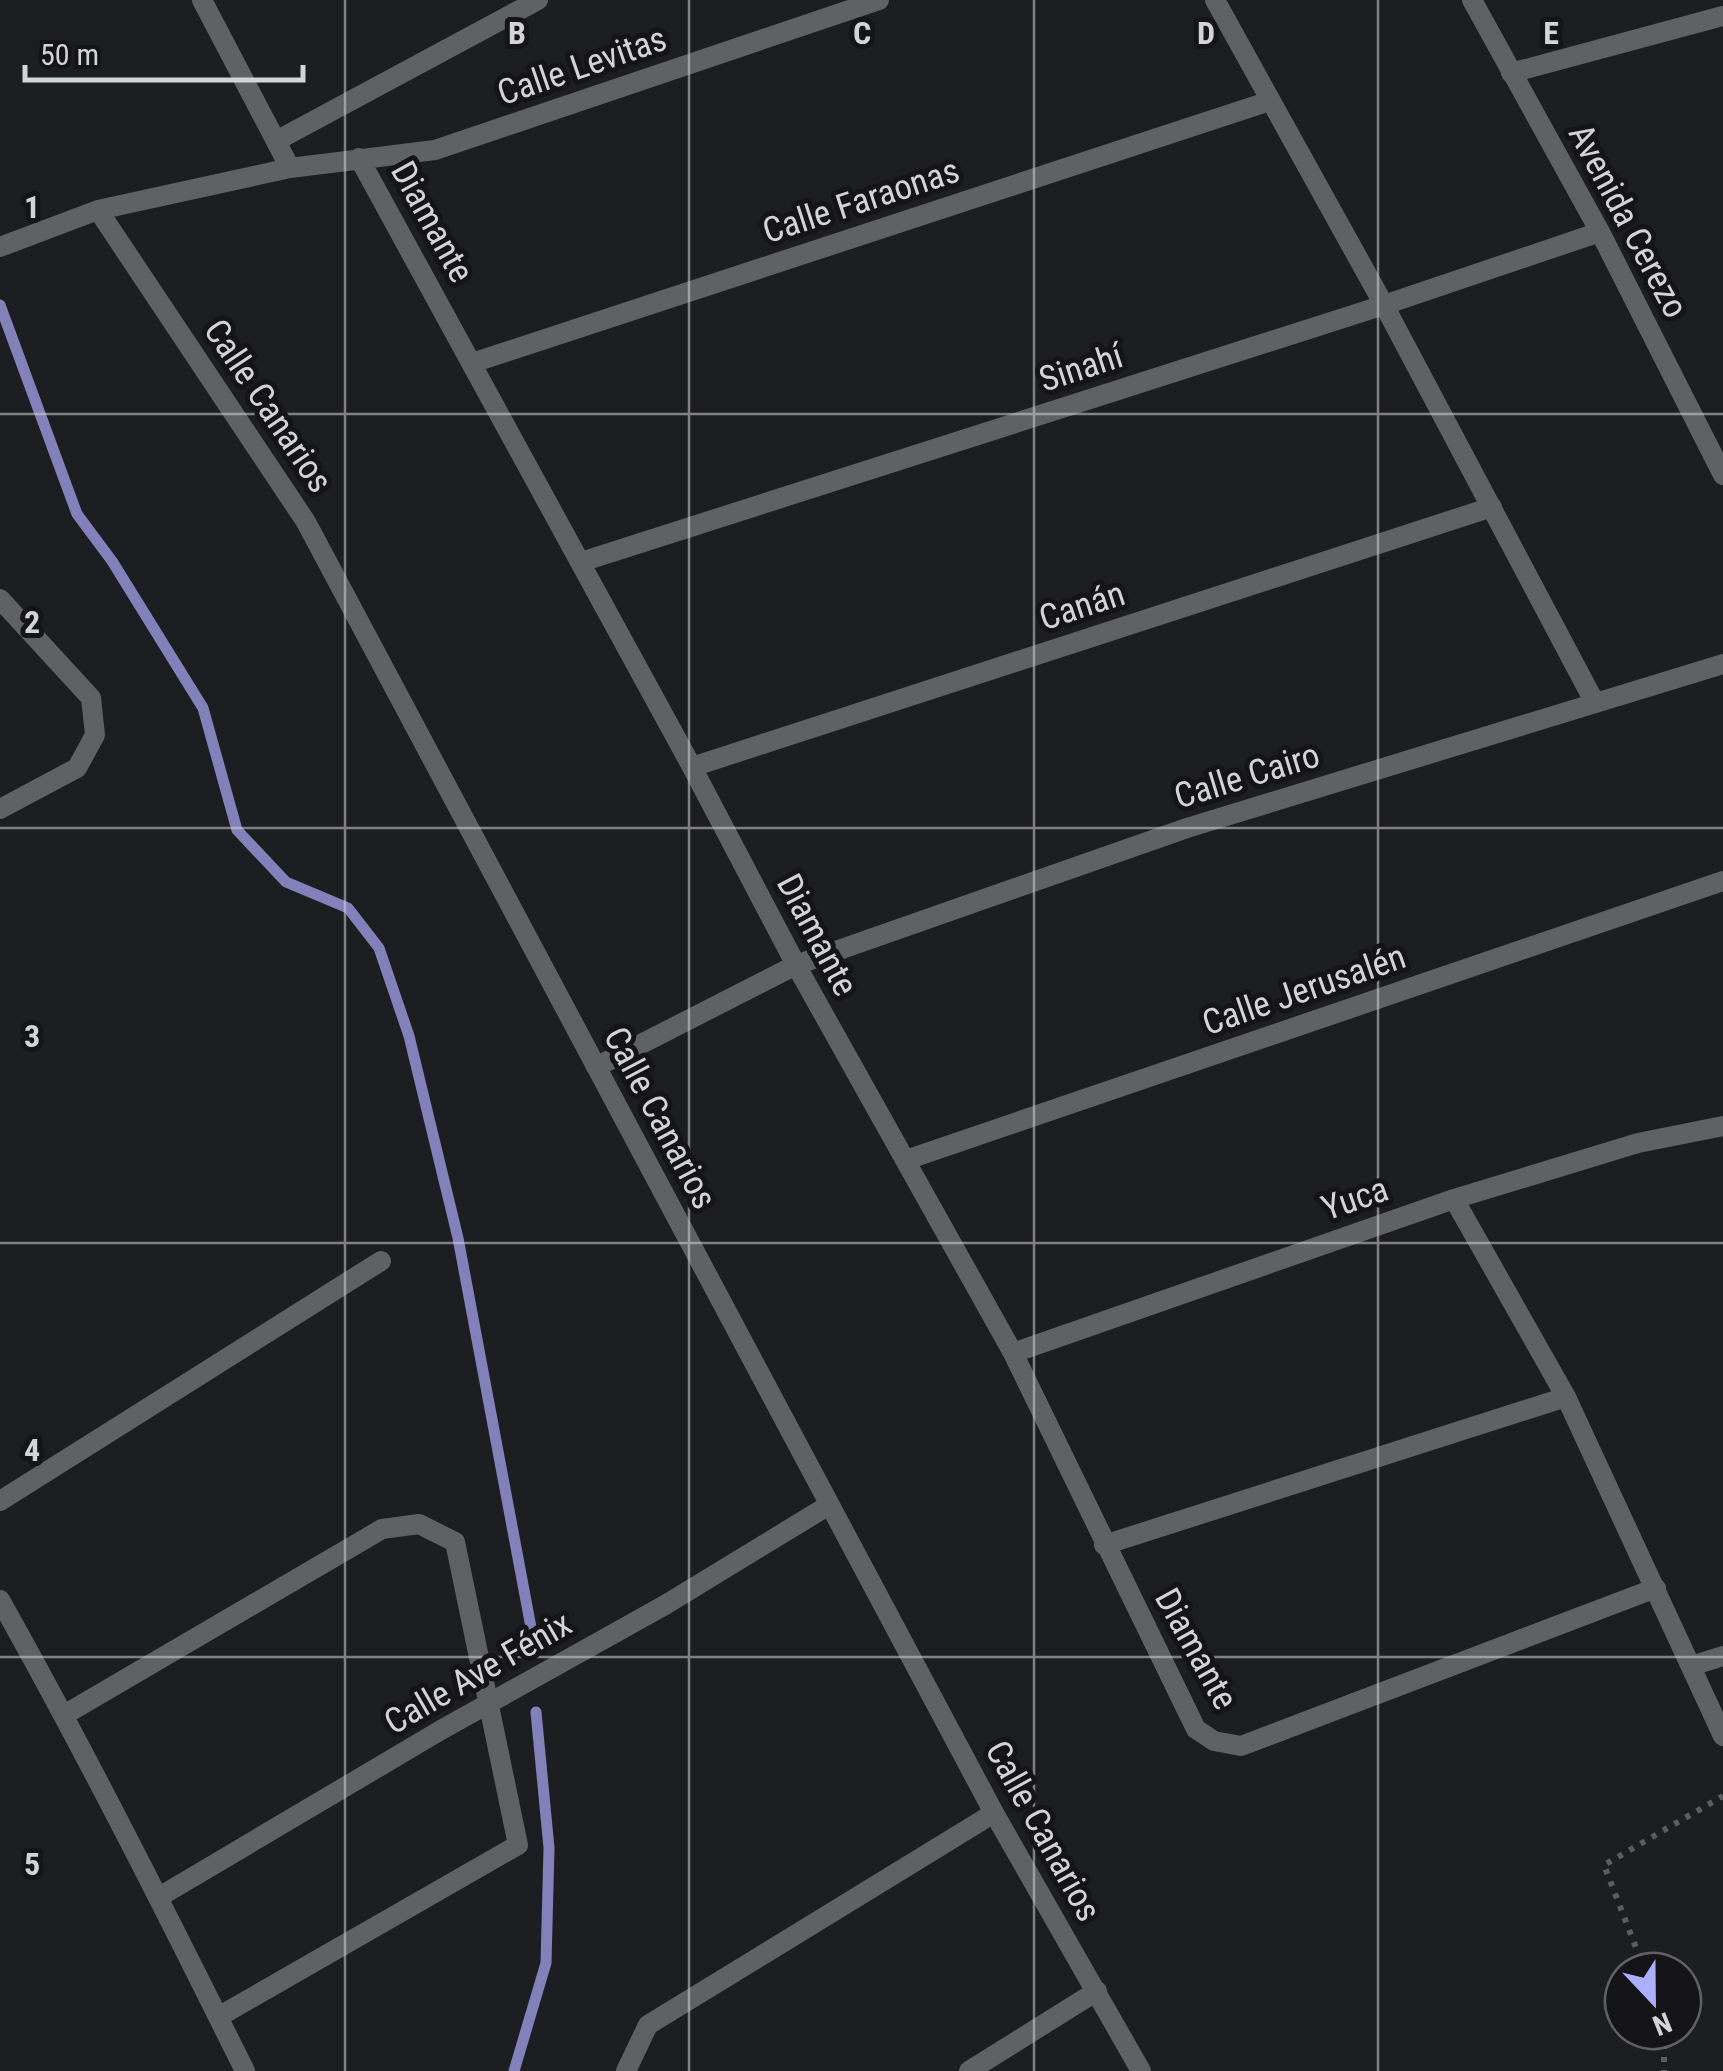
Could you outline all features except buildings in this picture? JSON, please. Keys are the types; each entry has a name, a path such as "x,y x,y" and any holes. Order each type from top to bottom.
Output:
{"street":[{"path":"202,0 290,168"},
{"path":"276,141 538,0"},
{"name":"Calle Levitas","path":"0,247 98,210 290,168 435,150 879,0"},
{"path":"1215,0 1384,306 1594,703"},
{"name":"Avenida Cerezo","path":"1472,0 1715,441 1723,475"},
{"path":"1511,72 1718,11"},
{"name":"Calle Faraonas","path":"472,363 1270,101"},
{"name":"Diamante","path":"359,158 692,767 796,966 1013,1352 1196,1730 1214,1742 1241,1746 1656,1588"},
{"name":"Calle Canarios","path":"98,210 306,522 994,1814 1141,2071"},
{"name":"Sinahí","path":"581,562 1384,306 1600,232"},
{"name":"Canán","path":"692,767 1492,507"},
{"path":"0,599 90,698 95,735 78,768 0,809"},
{"name":"Calle Cairo","path":"596,1067 796,966 1187,828 1723,664"},
{"name":"Calle Jerusalén","path":"906,1160 1723,881"},
{"name":"Yuca","path":"1013,1352 1454,1199 1638,1143 1723,1126"},
{"path":"1454,1199 1566,1397 1723,1736"},
{"path":"0,1501 380,1261"},
{"path":"1104,1544 1566,1397"},
{"name":"Calle Ave Fénix","path":"160,1897 441,1730 665,1605 829,1504"},
{"path":"64,1715 382,1529 419,1524 455,1542 518,1846 218,2016"},
{"path":"0,1600 160,1897 245,2071"},
{"path":"1691,1666 1723,1656"},
{"path":"626,2071 648,2025 994,1814"},
{"path":"968,2071 1098,1991"}],"path":[{"path":"1637,1951 1604,1865 1723,1796"}],"waterway":[{"path":"0,305 77,514 112,561 203,708 237,830 286,882 348,908 379,948 409,1036 458,1238 533,1638"},
{"path":"514,2071 546,1963 549,1848 536,1712"}]}
